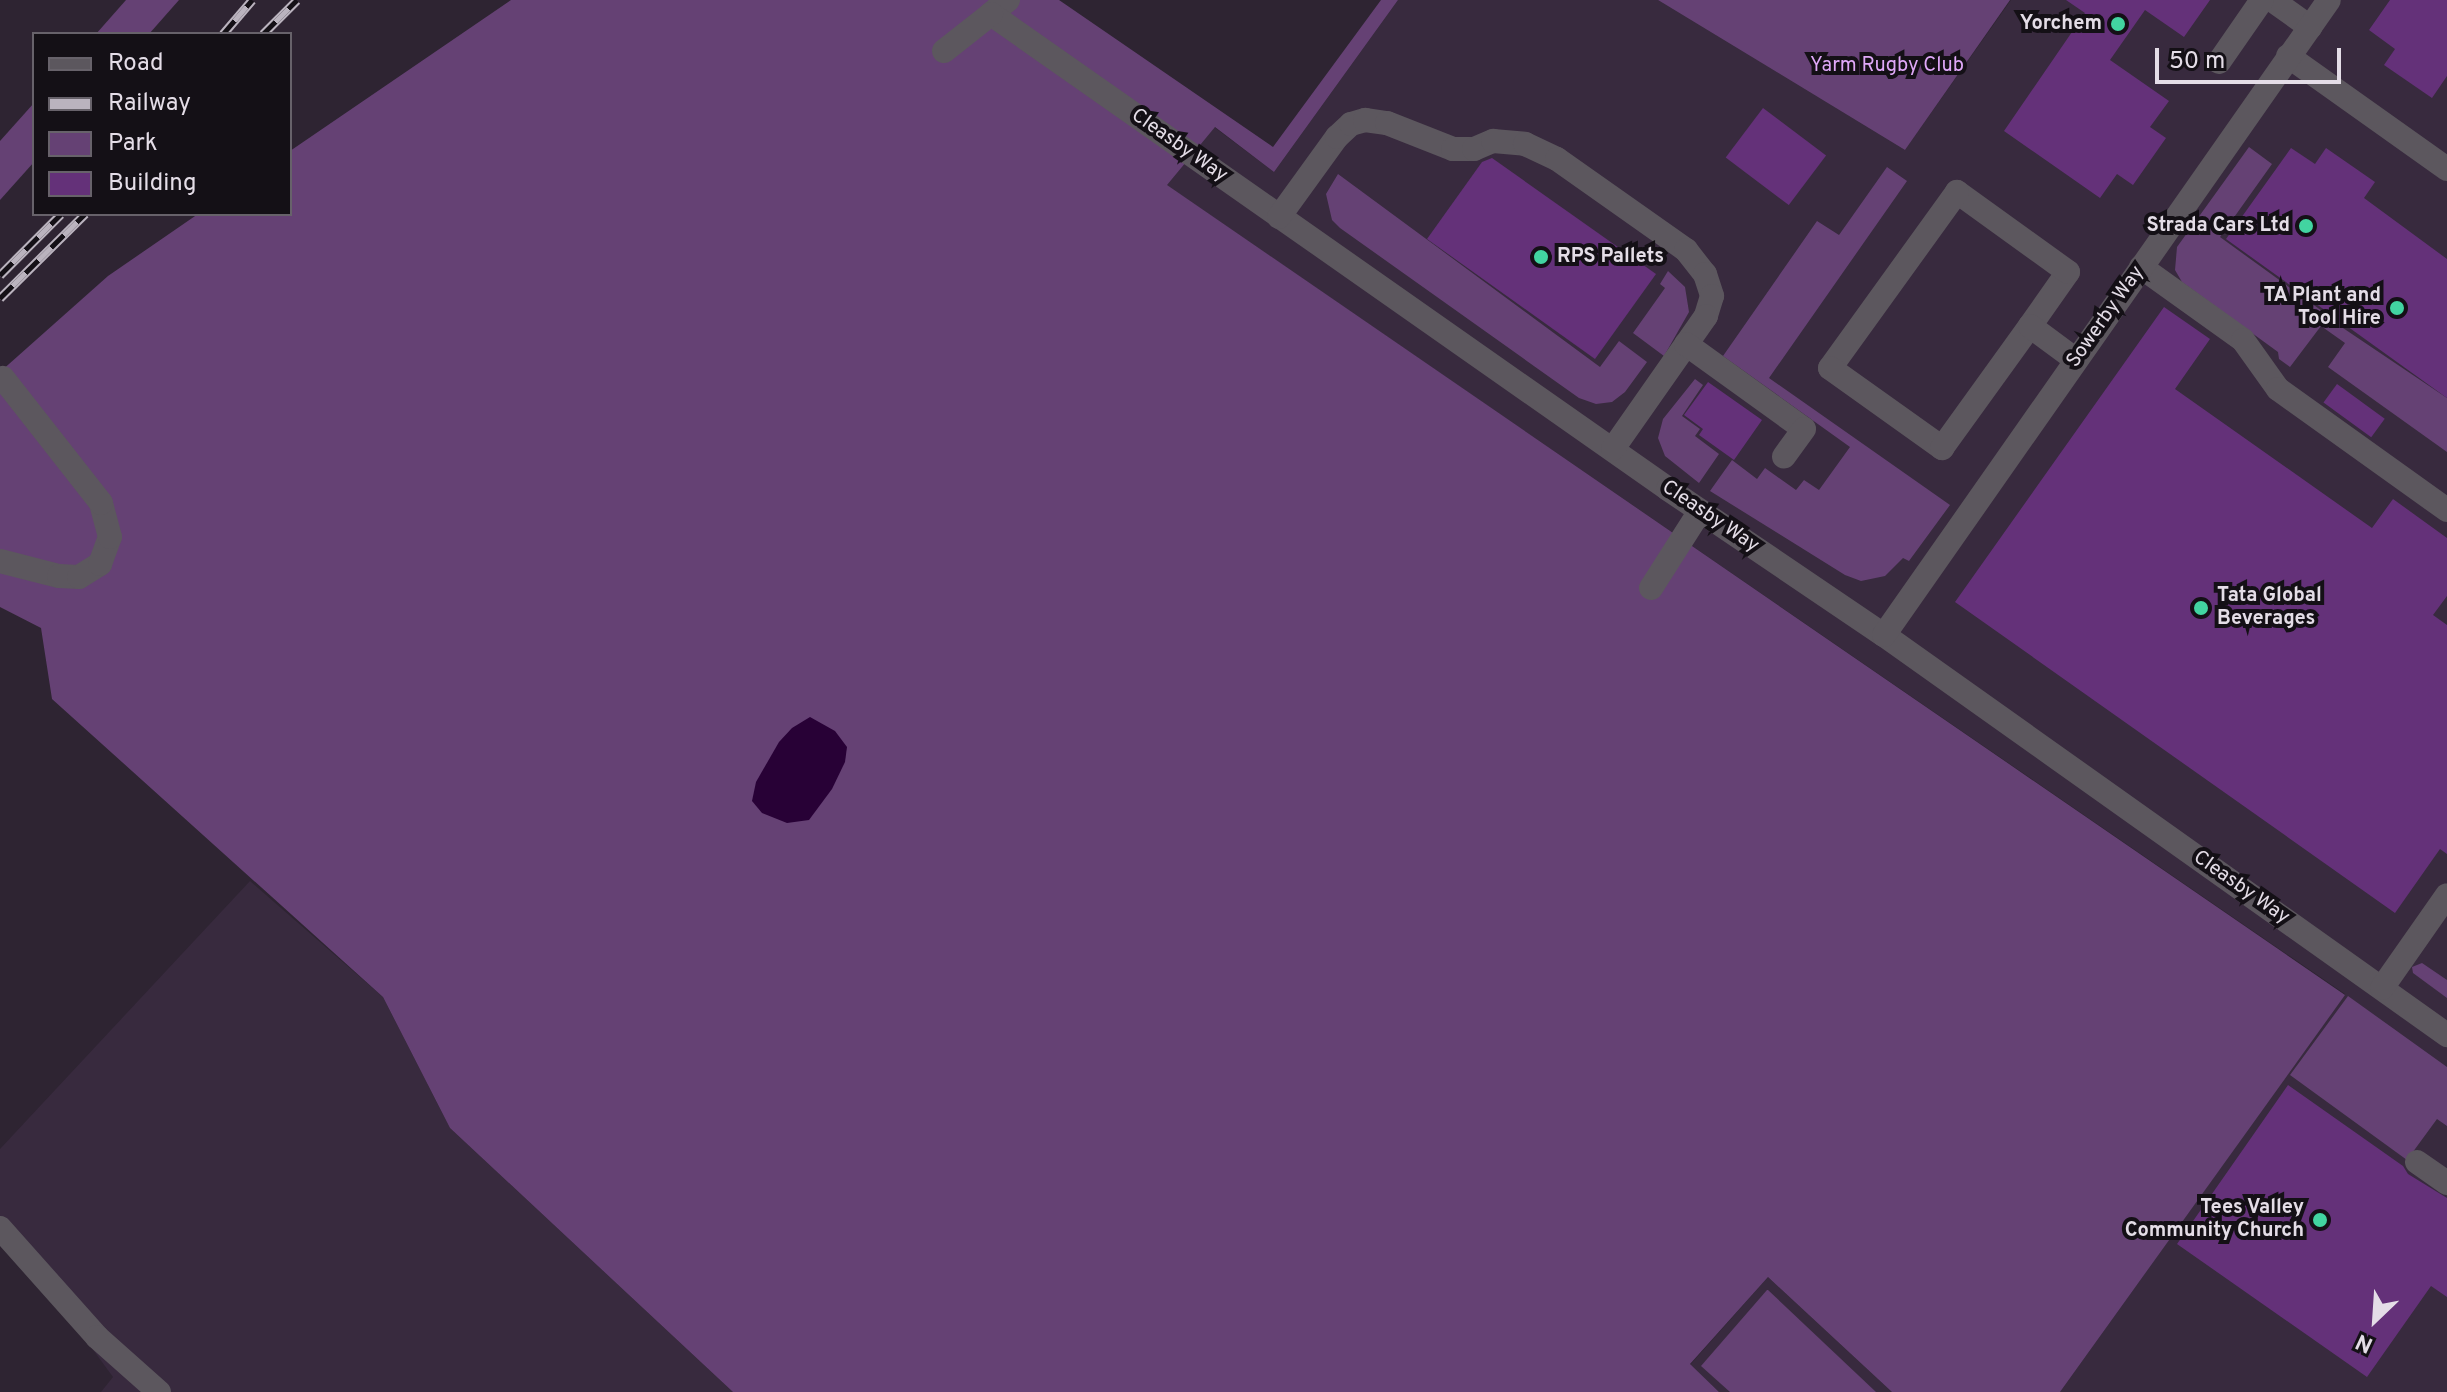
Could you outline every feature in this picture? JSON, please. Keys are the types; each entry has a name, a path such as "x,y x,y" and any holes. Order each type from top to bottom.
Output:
{"street":[{"path":"2219,62 2262,0"},
{"path":"2272,0 2310,27"},
{"name":"Sowerby Way","path":"1884,635 2329,0"},
{"path":"944,51 999,7"},
{"name":"Cleasby Way","path":"999,7 1279,217 1700,511 1884,635 2447,1035"},
{"path":"2288,56 2447,169"},
{"path":"1279,217 1337,137 1351,124 1365,120 1387,123 1420,139 1453,149 1474,149 1493,141 1525,144 1557,159 1686,250 1705,274 1712,296 1706,316 1613,449"},
{"path":"1957,192 2068,272 2030,326 1942,448 1830,368 1957,192"},
{"path":"2141,267 2243,340 2278,389 2447,510"},
{"path":"2030,326 2076,360"},
{"path":"1686,344 1804,429 1784,457"},
{"path":"0,561 59,576 79,577 100,564 110,537 101,503 3,378"},
{"path":"1651,588 1700,511"},
{"path":"2382,988 2447,895"},
{"path":"2417,1162 2447,1183"},
{"path":"0,1228 97,1337 159,1392"}],"shaded area":[{"path":"1398,0 1658,0 1905,150 2011,0 2447,0 2447,1392 2060,1392 2345,994 1166,185 1214,127 1274,172"},
{"path":"810,717 835,731 847,747 845,762 832,789 809,820 787,823 762,813 752,801 756,782 779,742 792,728"},
{"path":"250,881 383,997 450,1128 733,1392 101,1392 113,1377 0,1223 0,1149"},
{"path":"1768,1277 1892,1392 1719,1392 1690,1365"}],"green space":[{"path":"126,0 179,0 151,32 98,32"},
{"path":"511,0 1059,0 1273,147 1381,0 1398,0 1274,172 1215,127 1167,185 2345,995 2060,1392 1892,1392 1768,1277 1690,1364 1719,1392 733,1392 450,1128 383,997 52,699 41,628 0,607 0,372 108,276 195,216 292,216 292,150"},
{"name":"Yarm Rugby Club","path":"1658,0 2010,0 1905,150"},
{"path":"32,105 32,164 0,200 0,141"},
{"path":"2249,147 2272,164 2220,237 2322,311 2353,267 2401,245 2343,328 2447,398 2447,452 2328,367 2345,343 2321,326 2290,367 2279,359 2278,352 2182,282 2175,270 2177,247"},
{"path":"1887,167 1907,181 1769,378 1950,505 1909,561 1903,558 1885,576 1861,581 1845,575 1710,491 1732,460 1757,479 1765,468 1796,490 1804,480 1819,490 1850,447 1723,356 1817,221 1839,235"},
{"path":"1338,174 1600,367 1619,341 1647,362 1625,392 1612,402 1596,404 1579,398 1340,228 1332,220 1326,194"},
{"path":"1668,271 1685,287 1689,312 1664,356 1633,333 1665,288 1660,284"},
{"path":"1695,379 1703,385 1682,416 1700,429 1695,436 1719,454 1699,483 1665,456 1658,438 1663,419"},
{"path":"2422,963 2447,980 2447,998 2413,973 2412,967"},
{"path":"2348,996 2447,1067 2447,1126 2437,1119 2407,1160 2290,1075"},
{"path":"1767,1290 1876,1392 1730,1392 1701,1366"}],"building":[{"name":"Yorchem","path":"2066,0 2210,0 2184,37 2145,10 2110,60 2169,101 2150,127 2166,138 2133,185 2117,174 2100,198 2004,131 2085,13"},
{"path":"2390,0 2447,0 2447,76 2432,98 2384,65 2395,49 2369,30"},
{"path":"1763,108 1826,156 1789,205 1726,158"},
{"path":"2291,148 2315,164 2326,148 2375,182 2364,198 2447,259 2447,398 2226,239"},
{"name":"RPS Pallets","path":"1492,158 1656,274 1595,359 1427,239 1482,162"},
{"name":"Tata Global Beverages","path":"2164,307 2210,339 2175,389 2372,528 2393,499 2447,538 2447,596 2433,615 2447,625 2447,854 2440,849 2395,913 1955,602"},
{"path":"1708,382 1762,420 1734,460 1699,435 1703,429 1684,415"},
{"path":"2337,384 2385,419 2371,437 2323,403"},
{"name":"Tees Valley Community Church","path":"2288,1085 2403,1166 2408,1174 2447,1198 2447,1297 2431,1286 2367,1377 2177,1244"}],"railway":[{"path":"225,32 252,0"},
{"path":"265,32 297,0"},
{"path":"0,275 59,216"},
{"path":"0,298 83,216"}],"place":[{"name":"Yorchem","path":"2118,24"},
{"name":"Strada Cars Ltd","path":"2306,226"},
{"name":"RPS Pallets","path":"1541,257"},
{"name":"TA Plant and Tool Hire","path":"2397,308"},
{"name":"Tata Global Beverages","path":"2201,608"},
{"name":"Tees Valley Community Church","path":"2320,1220"}]}
